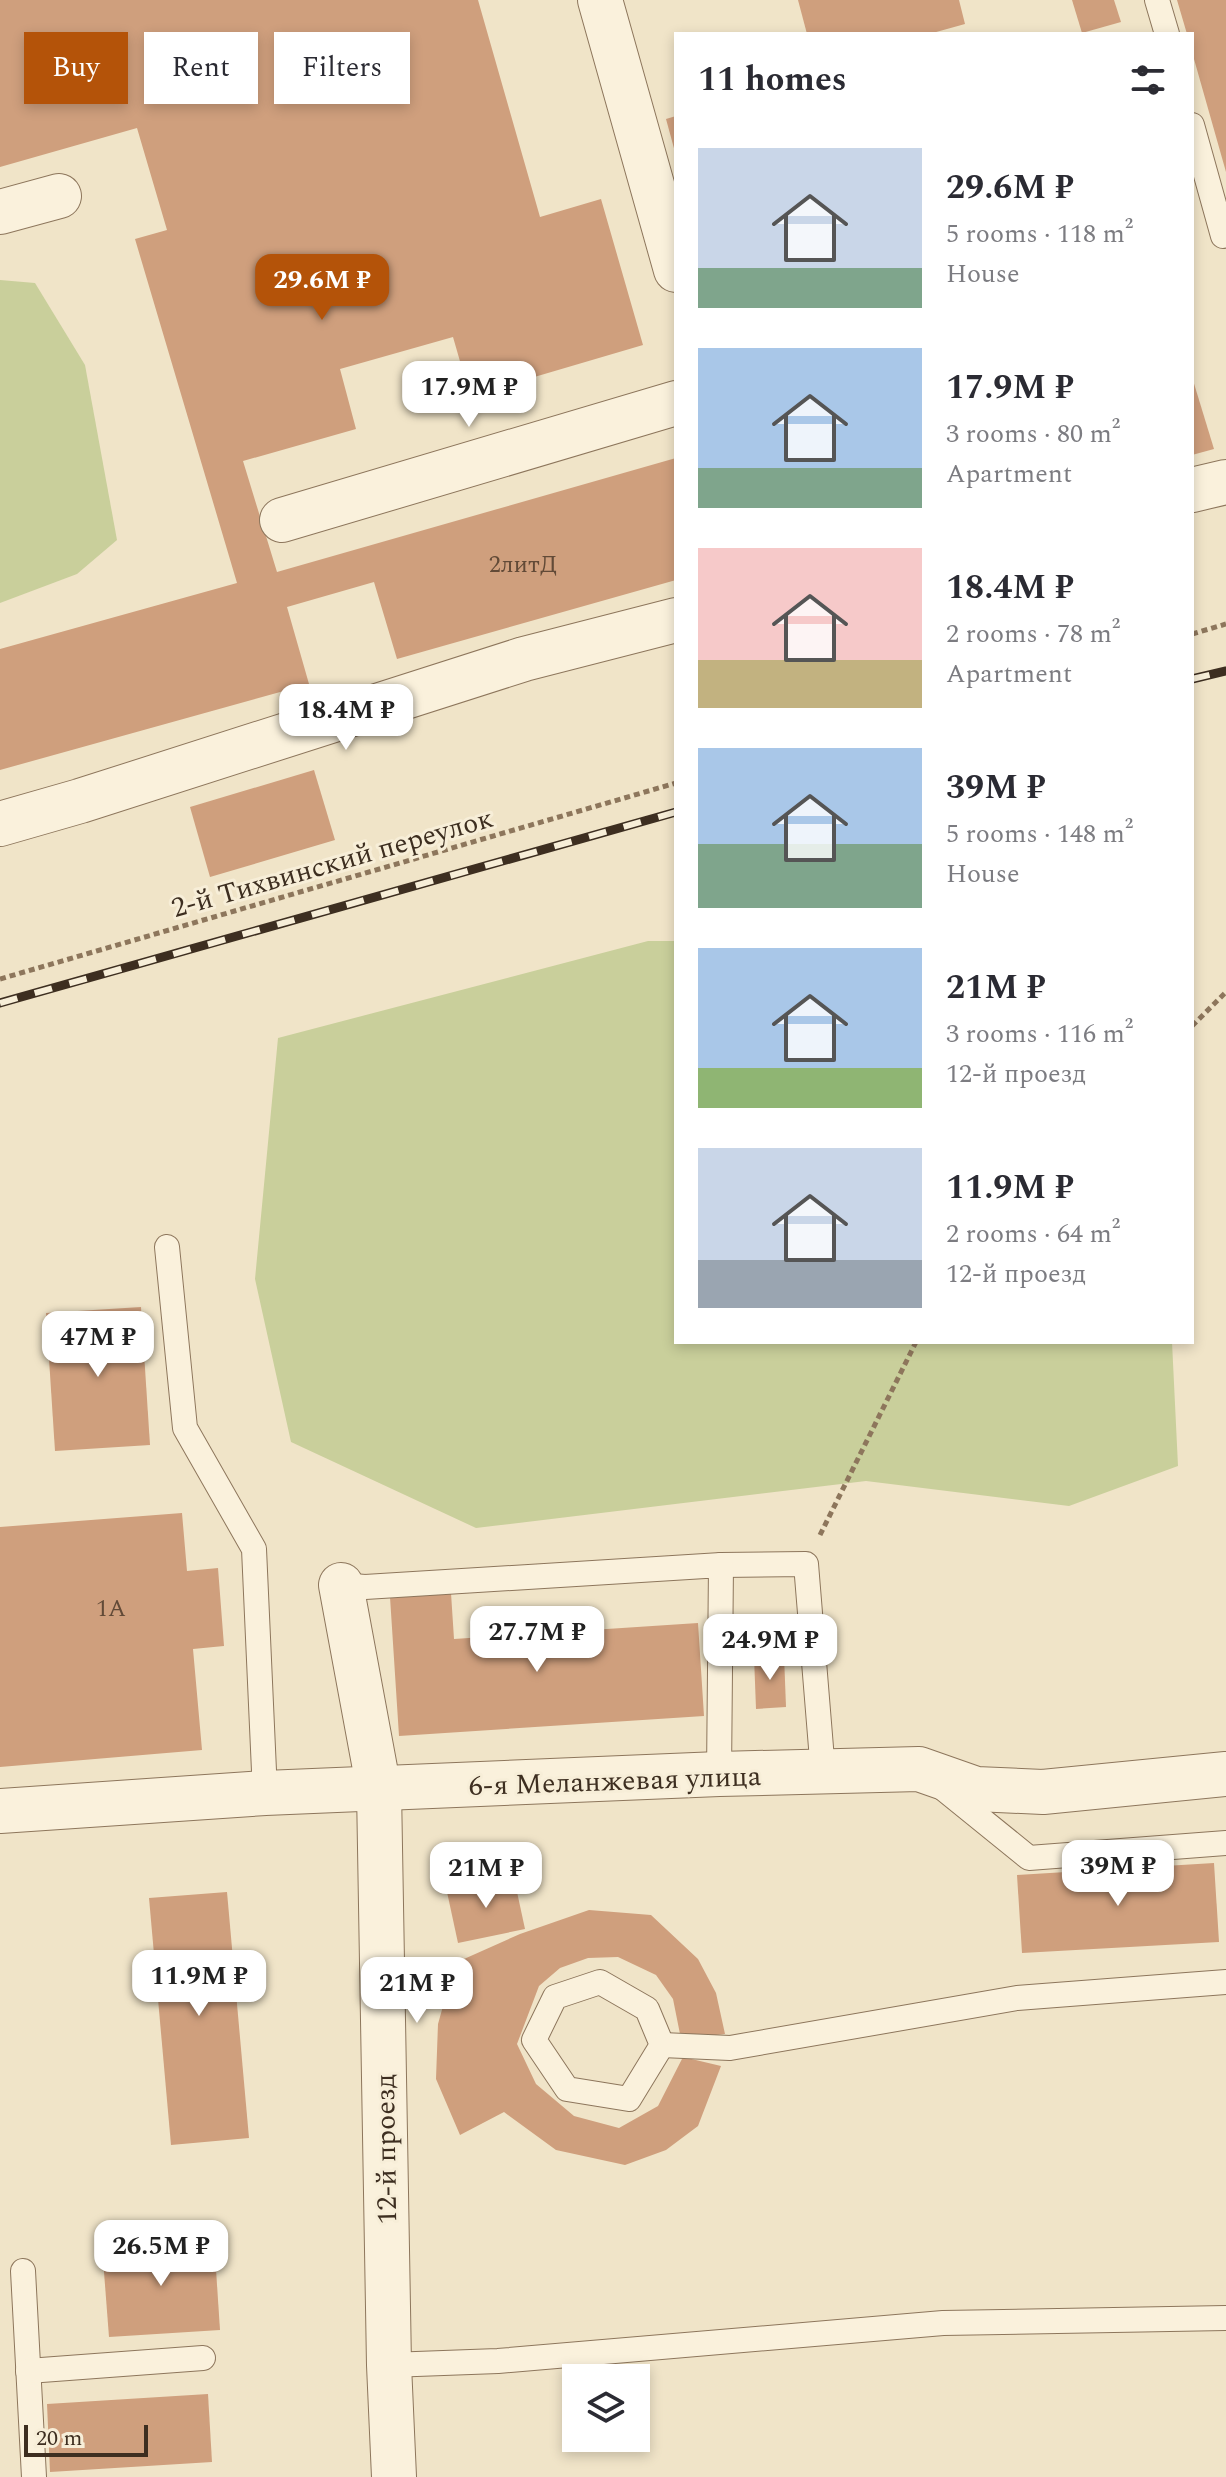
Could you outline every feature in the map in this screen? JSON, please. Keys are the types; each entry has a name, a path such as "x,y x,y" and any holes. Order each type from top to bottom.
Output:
{"street":[{"path":"600,0 674,263"},
{"path":"0,212 59,196"},
{"path":"282,520 674,404"},
{"path":"1194,490 1226,482"},
{"path":"0,824 524,659 674,621"},
{"name":"12-й проезд","path":"341,1585 379,1790 389,2365 394,2477"},
{"name":"6-я Меланжевая улица","path":"0,1811 265,1793 719,1774 919,1769 976,1789 1043,1792 1226,1774"}],"lane":[{"path":"1157,0 1166,32"},
{"path":"1194,132 1223,236"},
{"path":"167,1247 185,1428 254,1549 265,1793"},
{"path":"341,1585 365,1587 721,1565 806,1564 823,1772"},
{"path":"719,1774 721,1565"},
{"path":"919,1769 1029,1858 1226,1843"},
{"path":"600,1982 647,2009 662,2045 629,2099 567,2089 534,2040 555,1997 600,1982"},
{"path":"662,2045 730,2048 1017,1998 1226,1982"},
{"path":"23,2271 34,2477"},
{"path":"389,2365 498,2361 943,2323 1226,2318"},
{"path":"28,2371 203,2358"}],"path":[{"path":"1194,633 1226,624"},
{"name":"2-й Тихвинский переулок","path":"0,979 674,784"},
{"path":"1194,1024 1226,992"},
{"path":"806,1564 915,1344"}],"green space":[{"path":"0,280 35,283 85,365 117,540 77,574 0,603"},
{"path":"648,941 674,941 674,1344 1172,1344 1178,1466 1069,1506 866,1481 476,1528 291,1442 255,1279 278,1038"}],"building":[{"path":"0,0 478,0 540,217 601,199 643,345 470,396 453,337 340,369 356,429 243,461 277,572 674,459 674,581 397,659 374,582 287,607 309,684 0,770 0,649 237,583 135,239 167,230 137,128 0,167"},
{"path":"798,0 959,0 965,24 936,32 806,32"},
{"path":"1072,0 1114,0 1121,22 1082,32"},
{"path":"1177,0 1226,0 1226,172 1194,59 1194,32 1186,32"},
{"path":"674,117 674,148 666,119"},
{"path":"1194,384 1214,449 1194,454"},
{"path":"314,770 335,840 210,877 190,807"},
{"path":"141,1307 150,1445 55,1451 46,1313"},
{"path":"182,1513 187,1571 218,1568 224,1646 193,1649 202,1750 0,1767 0,1527"},
{"path":"451,1593 454,1639 698,1623 704,1716 399,1736 390,1597"},
{"path":"784,1655 786,1707 756,1709 754,1656"},
{"path":"1214,1863 1219,1942 1022,1953 1017,1875"},
{"path":"514,1878 525,1929 458,1943 447,1892"},
{"path":"227,1892 249,2138 171,2145 149,1898"},
{"path":"589,1910 651,1915 698,1959 716,1993 725,2034 681,2039 673,1999 656,1975 618,1957 588,1958 560,1968 539,1986 517,2044 536,2084 574,2116 619,2128 658,2106 683,2057 721,2066 698,2126 666,2150 625,2165 556,2150 504,2112 460,2135 436,2079 438,2024 455,1963 520,1934"},
{"path":"214,2239 220,2330 109,2337 102,2246"},
{"path":"208,2394 212,2462 50,2472 47,2404"}],"railway":[{"path":"1194,679 1226,671"},
{"path":"0,1003 674,813"}]}
